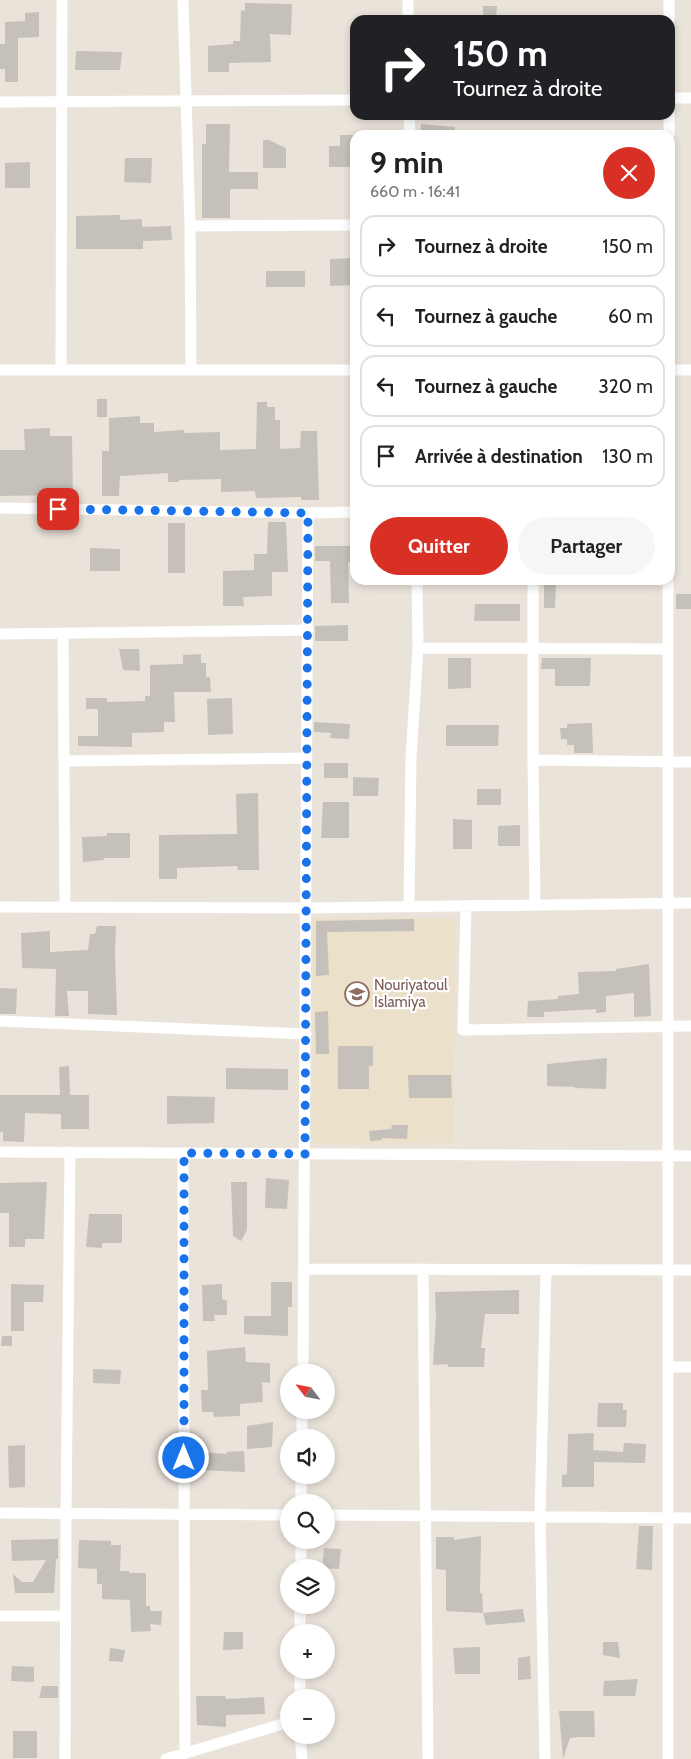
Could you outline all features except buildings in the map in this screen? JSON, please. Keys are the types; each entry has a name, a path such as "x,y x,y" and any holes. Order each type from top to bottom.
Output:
{"street":[{"path":"61,370 62,0"},
{"path":"183,0 190,226 191,370"},
{"path":"408,0 408,15"},
{"path":"669,0 669,15"},
{"path":"675,98 691,98"},
{"path":"0,102 350,100"},
{"path":"190,226 350,225"},
{"path":"0,370 350,370"},
{"path":"675,370 691,370"},
{"path":"0,508 350,512"},
{"path":"303,1364 308,513"},
{"path":"409,907 411,758 418,648 417,585"},
{"path":"533,585 535,905"},
{"path":"668,585 668,1759"},
{"path":"0,634 308,630"},
{"path":"64,633 65,908"},
{"path":"418,648 668,649"},
{"path":"64,761 307,758"},
{"path":"533,760 691,762"},
{"path":"0,907 306,908 691,903"},
{"path":"466,906 463,1030 691,1026"},
{"path":"0,1021 306,1034"},
{"path":"0,1152 691,1156"},
{"path":"65,1759 70,1152"},
{"path":"184,1153 185,1753"},
{"path":"304,1269 691,1270"},
{"path":"423,1269 428,1759"},
{"path":"545,1759 540,1516 546,1270"},
{"path":"668,1367 691,1367"},
{"path":"0,1514 280,1515"},
{"path":"335,1515 691,1518"},
{"path":"0,1616 66,1616"},
{"path":"166,1759 280,1725"},
{"path":"301,1744 302,1759"}],"shaded area":[{"path":"313,918 455,918 454,1143 313,1144"}],"place":[{"name":"Nouriyatoul Islamiya","path":"357,994"}],"route":[{"path":"58,509 308,513 305,1154 184,1153 184,1458"}]}
